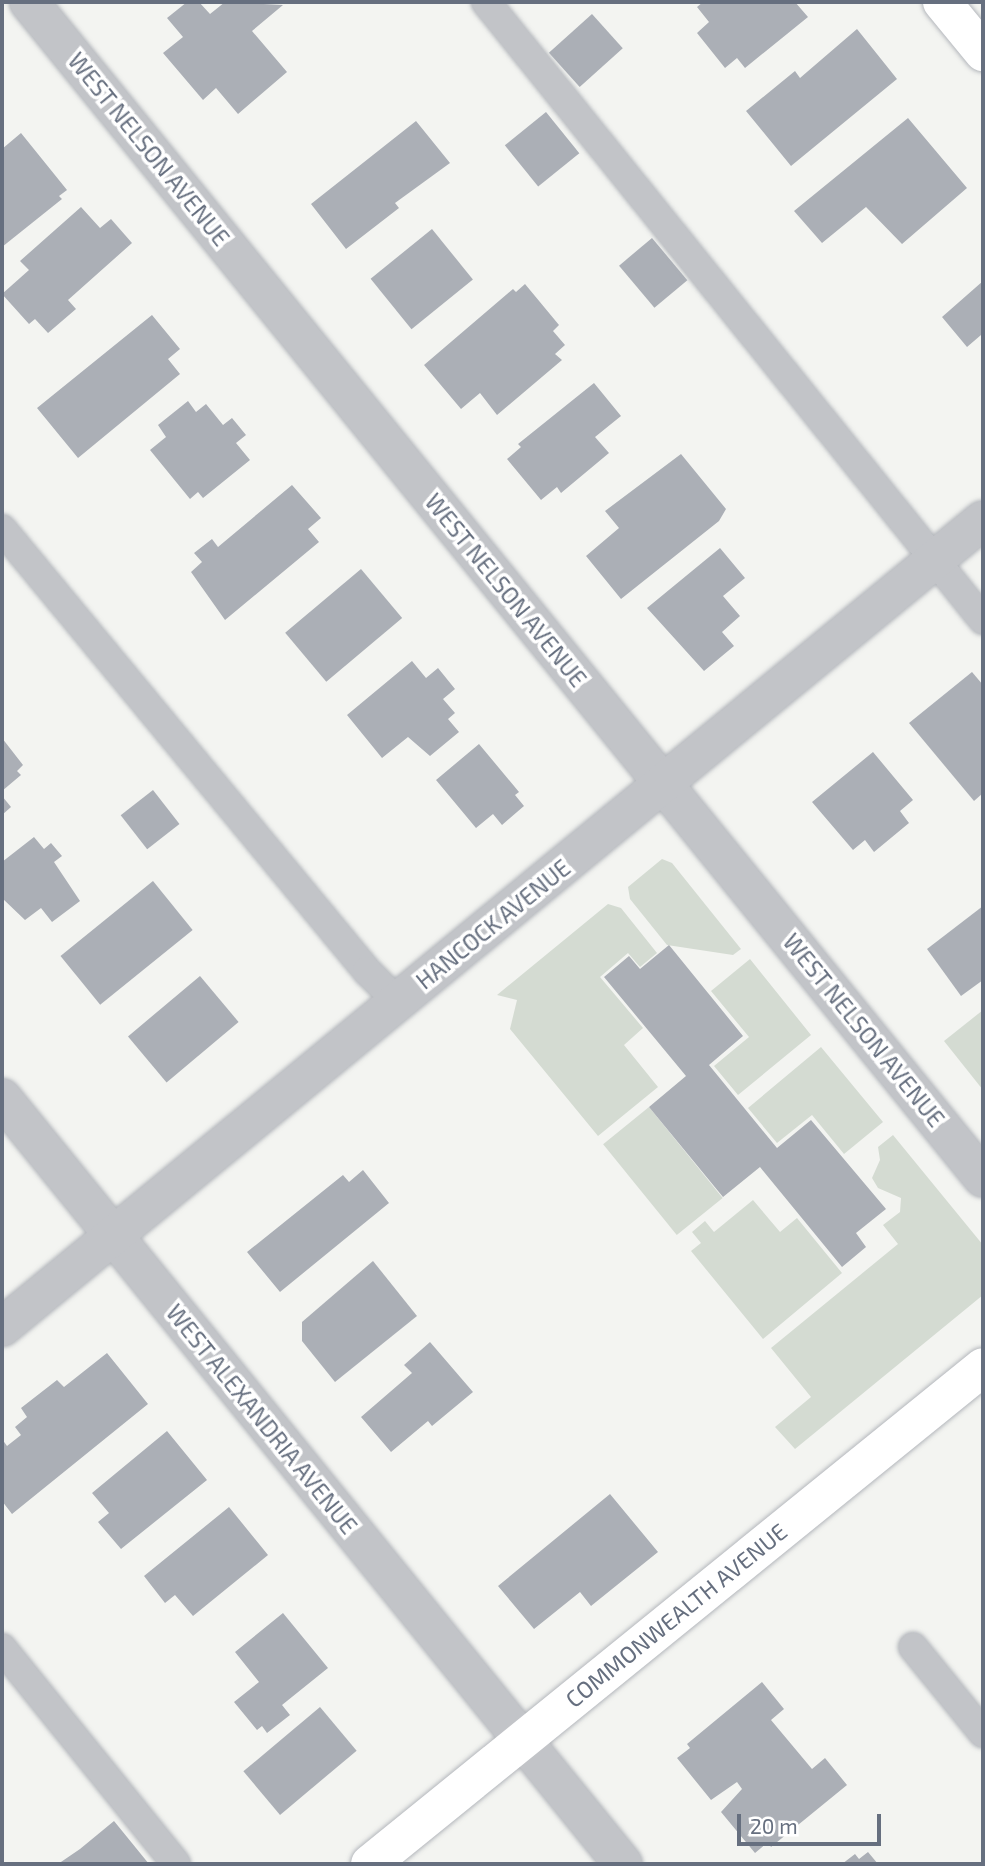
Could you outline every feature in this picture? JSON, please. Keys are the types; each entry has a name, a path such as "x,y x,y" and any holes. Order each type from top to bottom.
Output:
{"street":[{"name":"WEST NELSON AVENUE","path":"29,2 983,1178"},
{"path":"942,2 983,52"},
{"name":"HANCOCK AVENUE","path":"2,1327 983,520"},
{"name":"WEST ALEXANDRIA AVENUE","path":"2,1098 623,1864"},
{"name":"COMMONWEALTH AVENUE","path":"370,1864 983,1367"}],"lane":[{"path":"486,2 983,620"},
{"path":"2,529 367,971 398,1002"},
{"path":"914,1647 983,1733"},
{"path":"2,1648 176,1864"}],"shaded area":[{"path":"662,859 672,863 741,949 733,955 667,945 630,899 628,887"},
{"path":"608,904 621,908 657,953 640,967 628,953 600,977 643,1028 624,1045 658,1087 598,1136 510,1029 517,1000 497,995"},
{"path":"750,959 811,1035 738,1095 714,1066 749,1037 711,991"},
{"path":"983,1010 983,1090 944,1041"},
{"path":"821,1047 883,1122 844,1154 812,1115 777,1143 748,1108"},
{"path":"649,1107 723,1198 677,1235 603,1144"},
{"path":"893,1135 983,1245 983,1295 795,1449 775,1427 811,1397 771,1348 898,1244 883,1225 900,1212 901,1198 878,1188 872,1178 880,1160 878,1147"},
{"path":"753,1200 780,1232 797,1218 842,1273 763,1339 691,1251 701,1243 692,1232 705,1221 714,1232"}],"building":[{"path":"187,2 199,2 210,14 225,2 283,5 252,31 287,72 238,114 216,88 203,100 163,53 183,37 167,18"},
{"path":"703,2 795,2 808,17 745,68 737,58 725,68 697,33 709,22 697,7"},
{"path":"592,14 623,48 580,87 549,53"},
{"path":"857,29 897,79 791,166 746,111 795,71 800,78"},
{"path":"546,112 579,153 538,187 505,145"},
{"path":"908,118 967,188 902,244 866,207 822,243 794,211"},
{"path":"416,121 450,163 395,203 399,208 346,249 311,204"},
{"path":"21,133 67,190 59,196 62,199 2,247 2,149"},
{"path":"81,207 100,228 111,219 132,243 68,300 76,309 48,333 35,319 29,324 2,294 29,270 20,261"},
{"path":"432,229 473,280 412,329 371,279"},
{"path":"652,238 687,280 654,308 619,266"},
{"path":"983,281 983,338 981,335 967,347 942,317"},
{"path":"525,284 559,325 553,331 565,345 555,354 562,360 497,415 480,393 461,409 424,365 513,289 516,292"},
{"path":"152,315 180,349 168,359 180,374 78,458 37,408"},
{"path":"594,383 621,416 595,437 609,453 561,493 557,487 541,500 507,459 521,447 518,444"},
{"path":"188,401 196,412 206,404 223,425 232,418 246,435 236,443 250,460 203,498 198,492 190,499 150,450 166,437 158,425"},
{"path":"681,454 726,509 719,521 621,599 586,556 619,528 605,511"},
{"path":"292,485 321,518 308,529 319,542 225,620 191,572 202,562 194,553 212,539 218,547"},
{"path":"720,548 745,578 723,596 740,616 722,632 734,646 704,671 647,608"},
{"path":"361,569 402,618 326,682 285,633"},
{"path":"412,661 426,678 438,668 455,689 443,699 455,713 448,719 459,732 430,756 408,737 382,758 347,715"},
{"path":"972,672 983,685 983,793 974,801 909,723"},
{"path":"2,738 23,765 17,771 21,775 2,791"},
{"path":"479,744 519,792 515,795 524,806 502,825 493,814 476,828 436,780"},
{"path":"873,752 913,800 900,811 909,823 874,852 865,840 853,850 812,802"},
{"path":"153,790 179,824 147,849 121,815"},
{"path":"2,796 11,807 2,815"},
{"path":"34,837 44,849 51,843 62,856 54,862 80,901 52,922 41,908 25,920 2,898 2,862"},
{"path":"153,881 193,930 100,1005 61,956"},
{"path":"983,906 983,980 961,996 927,949"},
{"path":"669,945 743,1036 709,1065 777,1148 811,1120 886,1209 856,1233 866,1247 842,1267 760,1167 723,1197 649,1107 686,1076 604,977 629,956 640,969"},
{"path":"200,976 239,1022 167,1082 128,1036"},
{"path":"363,1170 389,1203 280,1292 247,1252 343,1175 349,1182"},
{"path":"373,1261 417,1316 335,1382 302,1341 302,1322"},
{"path":"430,1342 473,1392 432,1426 428,1421 391,1452 361,1417 412,1373 404,1365"},
{"path":"107,1353 148,1404 12,1514 2,1501 2,1439 7,1446 21,1435 15,1427 27,1417 21,1408 57,1380 64,1387"},
{"path":"167,1431 207,1480 121,1549 98,1522 109,1513 92,1493"},
{"path":"610,1494 658,1552 591,1606 580,1592 534,1629 498,1586"},
{"path":"229,1507 268,1555 193,1616 175,1595 165,1603 144,1576"},
{"path":"283,1613 328,1668 282,1705 290,1715 267,1733 262,1726 257,1730 234,1702 259,1682 235,1652"},
{"path":"762,1682 784,1709 771,1720 812,1769 825,1758 847,1785 771,1847 768,1842 755,1853 721,1812 742,1789 737,1782 711,1800 677,1758 690,1748 687,1744"},
{"path":"320,1707 357,1751 280,1815 243,1771"},
{"path":"114,1821 149,1864 58,1864 80,1849"},
{"path":"868,1852 878,1864 842,1864 855,1854 859,1859"}]}
